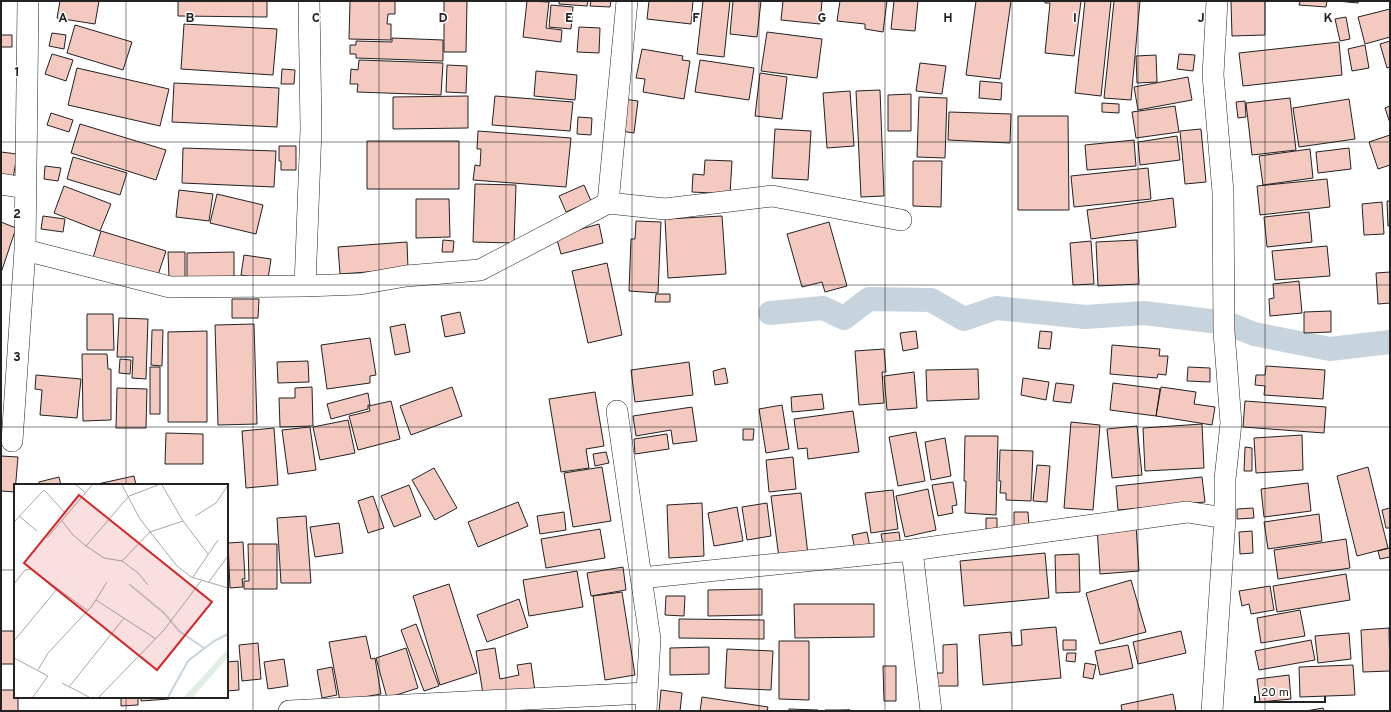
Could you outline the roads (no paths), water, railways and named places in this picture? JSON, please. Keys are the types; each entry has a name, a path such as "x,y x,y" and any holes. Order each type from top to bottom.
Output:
{"street":[{"path":"12,441 25,250 28,1"},
{"path":"305,286 311,129 309,1"},
{"path":"608,203 627,1"},
{"path":"1212,711 1225,518 1225,479 1231,423 1224,332 1225,291 1223,192 1213,75 1217,1"},
{"path":"1,184 25,188"},
{"path":"25,250 170,287 305,286 360,284 406,276 480,270 608,203 665,209 772,196 901,220"},
{"path":"288,711 646,702 650,638 617,411"},
{"path":"641,578 912,550 1187,512 1225,518"},
{"path":"912,550 931,711"}],"waterway":[{"path":"770,313 823,308 844,318 869,299 931,300 964,319 996,308 1085,317 1144,313 1227,323 1254,334 1330,349 1390,342"}]}
